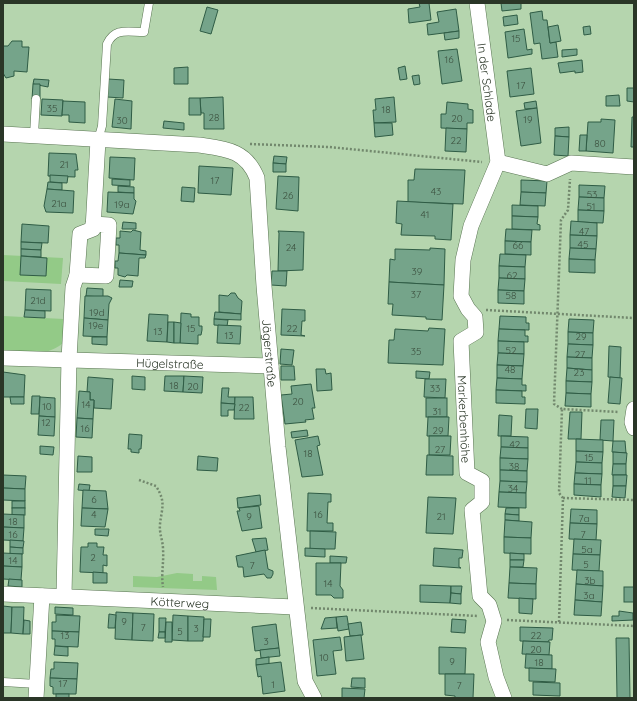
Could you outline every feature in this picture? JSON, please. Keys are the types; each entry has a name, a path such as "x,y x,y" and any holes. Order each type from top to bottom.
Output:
{"street":[{"name":"In der Schlade","path":"477,3 498,162"},
{"name":"Jägerstraße","path":"3,134 199,145 227,149 243,157 252,166 257,178 264,286 278,448 295,607 305,681 314,698"},
{"path":"64,596 69,359 73,287 77,275 80,234 93,228 98,140"},
{"path":"498,162 547,174 570,164 634,167"},
{"name":"Markerbenhöhe","path":"498,162 481,200 466,242 461,296 468,309 475,317 476,332 461,341 467,473 482,481 482,502 472,510 479,588 480,596 489,605 494,621 488,642 496,676 504,698"},
{"path":"77,275 106,276 109,225 93,224"},
{"name":"Hügelstraße","path":"3,358 271,366"},
{"path":"633,411 634,428"},
{"name":"Kötterweg","path":"3,594 295,607"},
{"path":"37,691 42,596"}],"lane":[{"path":"98,140 102,126 107,44 113,34 118,32 144,32 148,3"},
{"path":"34,135 36,99"},
{"path":"3,682 37,691"}],"path":[{"path":"262,144 329,147 374,153 498,162"},
{"path":"570,164 568,210 561,220 554,404 562,409 633,411"},
{"path":"468,309 634,318"},
{"path":"559,622 563,498 559,493 562,409"},
{"path":"138,480 156,486 162,495 164,506 160,524 163,547 162,576 164,601"},
{"path":"563,498 634,500"},
{"path":"295,607 464,615"},
{"path":"516,620 634,626"}],"green space":[{"path":"3,255 63,258 61,284 3,281"},
{"path":"3,316 64,319 63,343 56,348 42,353 27,354 3,352"},
{"path":"177,573 193,574 193,581 202,581 202,576 216,577 217,590 133,587 133,576 157,577"}],"building":[{"path":"419,3 429,3 431,20 409,23 408,9 420,7"},
{"path":"501,3 521,3 521,9 502,11"},
{"path":"207,7 218,10 211,34 200,31"},
{"path":"456,9 459,31 428,35 427,24 439,22 437,12"},
{"path":"542,11 543,20 547,20 550,43 556,42 558,57 542,59 540,43 534,44 530,13"},
{"path":"517,15 518,24 504,26 503,17"},
{"path":"558,25 561,41 550,43 548,27"},
{"path":"590,26 591,34 584,35 583,27"},
{"path":"524,29 527,50 532,49 532,54 508,58 505,32"},
{"path":"459,31 459,38 445,40 444,33"},
{"path":"12,41 22,41 22,47 29,47 27,72 14,71 14,76 6,78 3,73 3,46 8,46"},
{"path":"457,49 462,81 442,84 438,51"},
{"path":"577,49 577,55 562,57 562,50"},
{"path":"582,60 583,72 575,73 575,71 560,73 558,63"},
{"path":"405,66 407,79 400,80 398,68"},
{"path":"188,67 188,84 174,84 174,68"},
{"path":"531,68 534,94 510,97 507,71"},
{"path":"419,75 420,84 414,85 412,76"},
{"path":"34,79 49,80 48,87 33,84"},
{"path":"108,79 124,80 123,98 107,97"},
{"path":"33,84 40,84 40,99 32,99"},
{"path":"627,88 634,88 634,102 627,101"},
{"path":"619,95 620,106 606,106 606,96"},
{"path":"223,97 224,129 204,129 204,113 201,113 200,98"},
{"path":"394,97 396,122 374,123 373,110 376,110 375,99"},
{"path":"189,98 200,98 201,115 189,115"},
{"path":"42,99 63,100 62,116 41,115"},
{"path":"115,99 132,101 131,129 112,127"},
{"path":"63,101 85,102 85,123 69,122 69,115 62,115"},
{"path":"536,101 537,108 525,109 524,103"},
{"path":"447,102 468,104 468,109 473,110 473,123 467,123 467,129 441,128 441,114 446,114"},
{"path":"537,108 541,143 521,146 516,111"},
{"path":"632,117 634,117 634,147 631,147"},
{"path":"601,119 615,120 613,153 586,151 588,122 601,122"},
{"path":"164,121 184,123 184,130 163,128"},
{"path":"374,123 392,123 393,135 375,137"},
{"path":"569,127 569,137 555,136 555,128"},
{"path":"446,128 467,129 466,152 445,151"},
{"path":"580,135 587,135 586,151 579,151"},
{"path":"555,136 569,137 568,156 554,155"},
{"path":"49,153 76,154 78,170 75,170 75,177 48,176"},
{"path":"274,156 287,157 286,164 273,163"},
{"path":"110,157 135,158 134,180 109,178"},
{"path":"273,163 286,164 286,172 273,172"},
{"path":"199,166 233,168 231,195 198,193"},
{"path":"415,169 465,170 463,204 408,202 408,180 414,180"},
{"path":"50,175 68,176 67,183 50,182"},
{"path":"278,176 299,177 298,211 276,209"},
{"path":"112,179 130,180 130,186 112,185"},
{"path":"521,180 547,181 546,193 521,192"},
{"path":"48,182 62,183 62,190 47,189"},
{"path":"579,185 605,186 604,198 579,197"},
{"path":"118,186 134,187 134,193 118,192"},
{"path":"182,187 195,188 194,202 181,201"},
{"path":"47,189 74,191 73,213 46,212 44,206"},
{"path":"108,192 134,193 134,199 136,201 133,214 107,212"},
{"path":"521,192 546,193 545,206 520,205"},
{"path":"579,197 604,198 604,211 578,210"},
{"path":"397,201 453,204 451,240 435,239 435,236 401,235 402,224 396,223"},
{"path":"512,205 538,206 538,217 512,216"},
{"path":"578,210 604,211 603,223 578,222"},
{"path":"512,216 538,217 537,224 540,225 540,230 512,229"},
{"path":"571,221 597,223 597,236 570,235"},
{"path":"123,222 136,223 136,229 122,229"},
{"path":"22,224 49,226 48,243 21,242"},
{"path":"506,229 532,230 531,242 505,241"},
{"path":"133,230 141,232 140,250 146,251 146,255 119,253 119,245 116,245 116,238 120,238 120,231 131,232"},
{"path":"278,231 304,232 303,270 278,271"},
{"path":"570,235 597,236 596,249 570,248"},
{"path":"505,241 531,242 531,255 505,254"},
{"path":"21,242 42,243 41,250 21,249"},
{"path":"430,248 445,249 444,285 389,282 390,259 395,260 395,249 430,250"},
{"path":"570,248 596,249 595,260 569,259"},
{"path":"21,249 41,250 41,257 21,256"},
{"path":"119,253 146,255 145,258 139,258 138,276 127,275 125,277 118,275 118,268 115,268 115,261 118,261"},
{"path":"500,254 526,255 525,267 499,266"},
{"path":"21,256 47,258 46,276 20,275"},
{"path":"569,259 595,260 595,273 569,272"},
{"path":"499,266 525,267 525,279 499,278"},
{"path":"272,271 287,271 286,286 271,285"},
{"path":"499,278 525,279 524,291 498,290"},
{"path":"120,280 133,281 132,287 119,287"},
{"path":"389,282 444,285 442,320 426,319 426,317 392,315 393,304 388,304"},
{"path":"87,288 103,289 103,297 86,296"},
{"path":"26,289 51,290 51,311 25,310"},
{"path":"498,290 524,291 524,304 498,303"},
{"path":"231,293 235,293 242,301 241,314 219,312 219,295 228,296"},
{"path":"85,296 108,296 112,298 109,304 108,320 84,318"},
{"path":"282,309 305,310 305,321 302,321 301,335 305,336 281,335"},
{"path":"25,310 45,311 45,318 24,317"},
{"path":"215,312 241,314 241,320 214,319"},
{"path":"181,313 191,314 191,317 199,317 199,326 202,326 202,330 201,335 198,335 198,344 180,343"},
{"path":"149,314 168,315 167,342 147,341"},
{"path":"500,316 526,317 526,323 529,323 529,330 499,329"},
{"path":"84,318 108,320 107,337 83,336"},
{"path":"214,319 228,320 227,326 214,325"},
{"path":"569,319 594,320 593,333 568,332"},
{"path":"168,322 174,322 174,343 167,342"},
{"path":"174,322 181,323 180,343 174,343"},
{"path":"218,325 241,326 240,344 217,343"},
{"path":"429,328 445,329 443,365 388,363 389,340 394,340 395,329 428,331"},
{"path":"499,329 525,330 525,336 528,336 528,342 498,341"},
{"path":"568,332 593,333 593,345 568,344"},
{"path":"92,337 107,337 107,345 92,344"},
{"path":"498,341 524,342 524,354 498,353"},
{"path":"568,344 593,345 592,358 567,357"},
{"path":"609,346 621,347 620,378 608,377"},
{"path":"281,349 294,350 292,365 280,364"},
{"path":"498,353 524,354 523,366 497,365"},
{"path":"567,357 592,358 592,370 567,368"},
{"path":"497,365 523,366 522,379 497,378"},
{"path":"281,366 294,366 295,380 281,380"},
{"path":"567,368 592,370 592,382 566,381"},
{"path":"316,369 325,369 326,374 331,373 332,390 317,391"},
{"path":"416,371 430,372 429,379 416,378"},
{"path":"3,372 25,375 24,397 3,397"},
{"path":"132,376 145,377 145,390 132,389"},
{"path":"165,376 184,376 183,392 164,391"},
{"path":"184,376 203,377 202,393 183,392"},
{"path":"88,377 113,379 111,409 94,408 94,400 90,400 90,392 87,392"},
{"path":"610,377 622,378 620,404 608,403"},
{"path":"497,378 522,379 522,385 526,385 526,391 496,390"},
{"path":"425,379 446,379 445,398 424,397"},
{"path":"566,381 592,382 591,394 566,393"},
{"path":"311,384 315,408 312,408 314,419 305,420 306,422 285,424 281,395 292,394 291,386"},
{"path":"222,388 229,388 228,397 235,397 235,404 221,403"},
{"path":"496,390 522,391 522,397 525,397 525,404 496,403"},
{"path":"79,391 90,392 90,400 94,400 93,419 77,418"},
{"path":"566,393 591,394 591,407 565,406"},
{"path":"32,396 40,396 39,414 31,414"},
{"path":"10,397 24,397 24,404 11,404"},
{"path":"40,397 55,398 55,417 39,416"},
{"path":"235,397 253,397 254,419 234,419"},
{"path":"426,398 447,398 447,417 426,417"},
{"path":"221,403 235,404 234,410 228,410 228,416 221,416"},
{"path":"526,409 538,409 537,429 525,428"},
{"path":"570,412 582,412 581,439 568,439"},
{"path":"499,415 512,416 511,436 498,436"},
{"path":"39,416 55,417 54,436 38,435"},
{"path":"428,417 449,417 448,436 427,436"},
{"path":"77,418 93,419 92,438 76,437"},
{"path":"601,420 614,420 613,441 600,440"},
{"path":"307,430 308,436 292,438 291,432"},
{"path":"129,434 142,435 141,449 139,449 139,453 131,452 131,449 128,449"},
{"path":"318,436 320,445 317,446 323,475 302,477 295,440"},
{"path":"429,436 451,436 450,455 429,455"},
{"path":"501,436 528,437 528,448 501,447"},
{"path":"576,439 603,440 603,452 576,451"},
{"path":"613,441 625,441 626,453 612,452"},
{"path":"40,446 54,447 53,455 40,454"},
{"path":"501,447 528,448 528,459 500,458"},
{"path":"576,451 603,452 602,463 576,462"},
{"path":"613,452 627,453 626,464 613,464"},
{"path":"427,455 453,456 453,475 426,475"},
{"path":"78,456 92,457 92,472 77,472"},
{"path":"198,456 218,458 217,471 197,470"},
{"path":"500,458 528,459 527,471 500,470"},
{"path":"576,462 602,463 602,474 575,473"},
{"path":"613,464 626,464 626,475 612,475"},
{"path":"500,470 527,471 527,482 500,481"},
{"path":"575,473 602,474 601,485 574,484"},
{"path":"3,475 26,476 25,489 3,488"},
{"path":"613,475 627,475 626,486 613,486"},
{"path":"500,481 527,482 526,493 499,492"},
{"path":"79,484 90,485 89,491 78,490"},
{"path":"574,484 601,485 601,497 574,495"},
{"path":"613,486 626,486 625,498 612,497"},
{"path":"3,488 25,489 25,501 3,500"},
{"path":"83,490 106,491 108,509 82,508"},
{"path":"499,492 526,493 526,508 498,507"},
{"path":"308,493 331,494 331,502 328,502 327,523 333,523 333,531 307,531"},
{"path":"260,495 261,505 238,508 237,498"},
{"path":"428,497 456,498 453,534 426,533"},
{"path":"12,501 25,501 25,508 12,508"},
{"path":"259,506 262,528 242,531 237,511 240,511 239,508"},
{"path":"12,508 25,508 25,515 12,515"},
{"path":"82,508 108,509 105,527 81,526"},
{"path":"506,508 519,508 519,515 505,514"},
{"path":"571,509 597,510 597,524 570,523"},
{"path":"3,514 24,515 24,528 3,527"},
{"path":"505,514 519,515 519,521 505,520"},
{"path":"505,520 532,522 531,538 504,537"},
{"path":"570,523 597,524 596,540 569,539"},
{"path":"3,527 24,528 23,541 3,540"},
{"path":"95,529 109,529 108,536 95,535"},
{"path":"310,531 336,532 335,549 310,549"},
{"path":"504,537 531,538 531,554 504,553"},
{"path":"266,538 268,550 256,552 252,539"},
{"path":"574,539 601,540 600,555 573,554"},
{"path":"10,540 24,541 23,548 10,547"},
{"path":"88,543 97,543 97,547 104,547 103,555 107,555 107,566 103,565 103,573 80,572 81,547 88,547"},
{"path":"10,547 23,548 23,554 10,554"},
{"path":"305,548 325,549 325,557 305,556"},
{"path":"434,548 463,550 462,558 459,558 459,567 461,568 433,566"},
{"path":"265,550 268,569 273,571 271,578 267,578 264,574 244,577 243,567 238,567 236,556"},
{"path":"3,553 22,554 22,567 3,566"},
{"path":"510,553 524,554 524,560 510,560"},
{"path":"573,554 600,555 599,571 572,570"},
{"path":"330,556 347,557 346,563 330,563"},
{"path":"510,560 524,560 523,567 510,567"},
{"path":"316,563 341,563 340,586 343,590 343,598 334,598 331,595 316,595"},
{"path":"3,566 22,567 21,580 3,579"},
{"path":"510,567 537,568 536,584 509,583"},
{"path":"577,570 603,571 603,586 576,584"},
{"path":"93,572 107,573 107,583 93,583"},
{"path":"9,579 22,580 22,587 8,586"},
{"path":"509,583 536,584 536,599 508,598"},
{"path":"576,584 603,586 602,602 575,600"},
{"path":"420,585 451,586 450,603 420,602"},
{"path":"451,586 462,586 461,594 451,593"},
{"path":"624,587 634,587 634,602 624,602"},
{"path":"451,593 461,594 461,604 450,603"},
{"path":"519,598 533,599 532,614 519,613"},
{"path":"575,600 602,602 601,616 574,615"},
{"path":"3,606 12,607 11,633 3,633"},
{"path":"12,607 24,607 23,634 11,633"},
{"path":"55,607 73,608 73,615 55,614"},
{"path":"619,611 633,613 633,620 612,621 612,616 619,616"},
{"path":"116,612 133,613 132,640 115,639"},
{"path":"133,613 154,614 153,641 132,640"},
{"path":"109,614 116,615 115,628 108,628"},
{"path":"56,615 80,616 79,632 52,631 52,622 56,622"},
{"path":"173,615 188,616 188,641 172,640"},
{"path":"188,616 204,617 203,641 188,641"},
{"path":"347,616 349,629 338,631 336,617"},
{"path":"336,617 337,628 321,629 325,618"},
{"path":"159,618 166,618 165,632 159,632"},
{"path":"204,619 211,619 210,637 203,637"},
{"path":"452,619 466,620 465,633 451,632"},
{"path":"24,620 30,621 30,634 23,634"},
{"path":"166,622 172,622 172,642 165,642"},
{"path":"361,622 363,635 350,636 348,624"},
{"path":"276,624 279,648 255,651 252,627"},
{"path":"520,627 553,628 552,640 549,640 548,642 520,641"},
{"path":"52,631 79,632 78,647 55,646 55,639 52,639"},
{"path":"159,632 165,632 165,638 158,638"},
{"path":"361,635 364,659 346,661 344,637"},
{"path":"340,637 342,650 333,651 336,674 317,676 313,640"},
{"path":"616,638 629,638 630,698 617,698"},
{"path":"523,641 550,642 549,655 522,654"},
{"path":"55,646 68,647 68,656 54,655"},
{"path":"439,647 466,648 465,674 439,674"},
{"path":"279,648 280,656 261,658 260,650"},
{"path":"526,654 552,655 552,669 525,668"},
{"path":"269,657 269,664 256,665 256,659"},
{"path":"54,662 78,663 77,679 50,678 51,669 54,669"},
{"path":"281,662 285,691 263,694 261,676 258,677 256,665"},
{"path":"529,668 556,669 555,682 529,681"},
{"path":"445,674 474,674 473,698 455,698 455,696 445,695"},
{"path":"50,678 77,679 76,694 53,694 53,687 50,686"},
{"path":"352,678 365,678 365,688 351,687"},
{"path":"533,682 560,683 560,696 533,695"},
{"path":"342,688 365,689 364,698 342,698"},
{"path":"56,694 69,694 69,698 56,698"}]}
